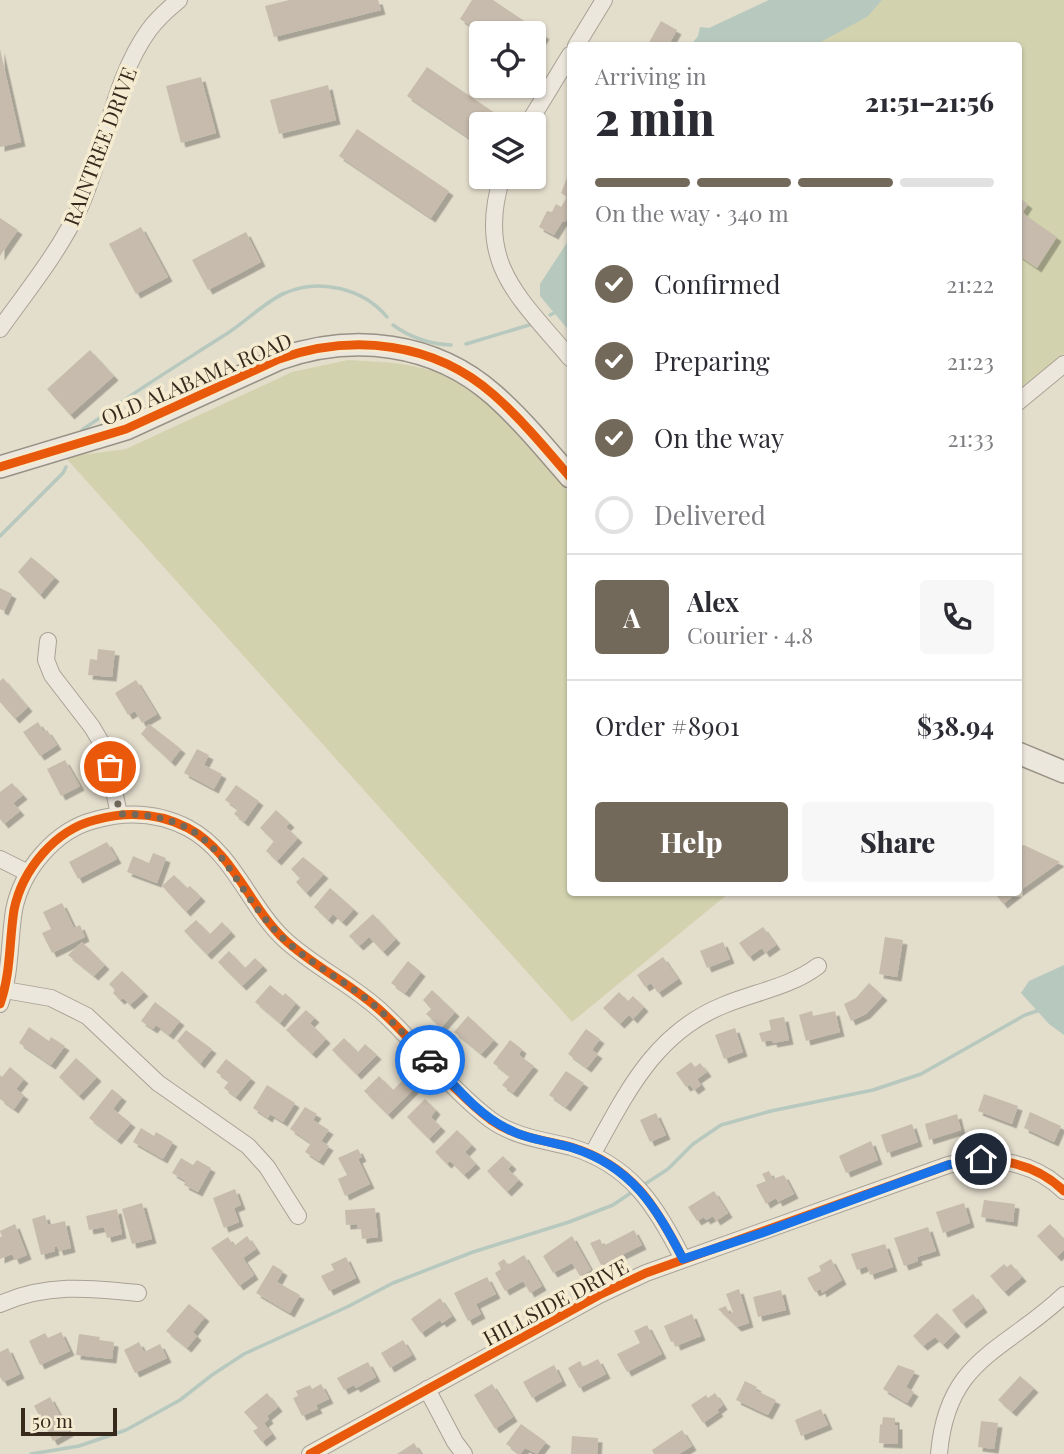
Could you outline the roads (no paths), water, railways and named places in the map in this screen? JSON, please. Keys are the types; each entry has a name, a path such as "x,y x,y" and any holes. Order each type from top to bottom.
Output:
{"street":[{"name":"RAINTREE DRIVE","path":"0,329 51,257 78,212 136,50 149,30 179,0"},
{"path":"578,42 604,0"},
{"path":"535,112 567,60"},
{"path":"499,189 492,234 503,272 514,291 567,354"},
{"name":"OLD ALABAMA ROAD","path":"0,467 126,429 301,351 323,346 362,344 403,349 428,356 474,379 512,412 567,474"},
{"path":"1022,399 1064,364"},
{"path":"48,641 46,660 52,675 92,727 105,749 120,814"},
{"path":"1022,755 1064,772"},
{"path":"298,1216 267,1167 248,1146 158,1083 87,1016 51,998 2,997 10,965 14,909 28,873 46,850 66,833 92,820 120,814 143,814 165,819 207,841 224,859 283,939 381,1011 492,1120 523,1136 592,1155 618,1169 643,1191 683,1259"},
{"path":"0,859 28,873"},
{"path":"592,1155 634,1080 673,1036 719,1006 795,981 818,966"},
{"name":"HILLSIDE DRIVE","path":"310,1454 599,1295 683,1259 965,1161 999,1160 1015,1163 1046,1176 1064,1191"},
{"path":"0,1304 40,1290 82,1287 138,1293"},
{"path":"939,1454 941,1432 948,1407 959,1384 982,1359 1064,1295"},
{"path":"427,1389 464,1454"}],"waterway":[{"path":"120,403 285,293 312,286 340,288 366,299 387,317"},
{"path":"550,315 554,313"},
{"path":"393,325 420,340 451,345"},
{"path":"466,344 529,325"},
{"path":"82,430 101,417"},
{"path":"0,536 66,467"},
{"path":"642,1186 668,1169 693,1144 721,1125 771,1111 873,1090 921,1074 1025,1015 1037,1011"},
{"path":"31,1454 79,1446 126,1430 180,1400 244,1354 393,1283 473,1252 569,1222 613,1205 635,1190"}]}
